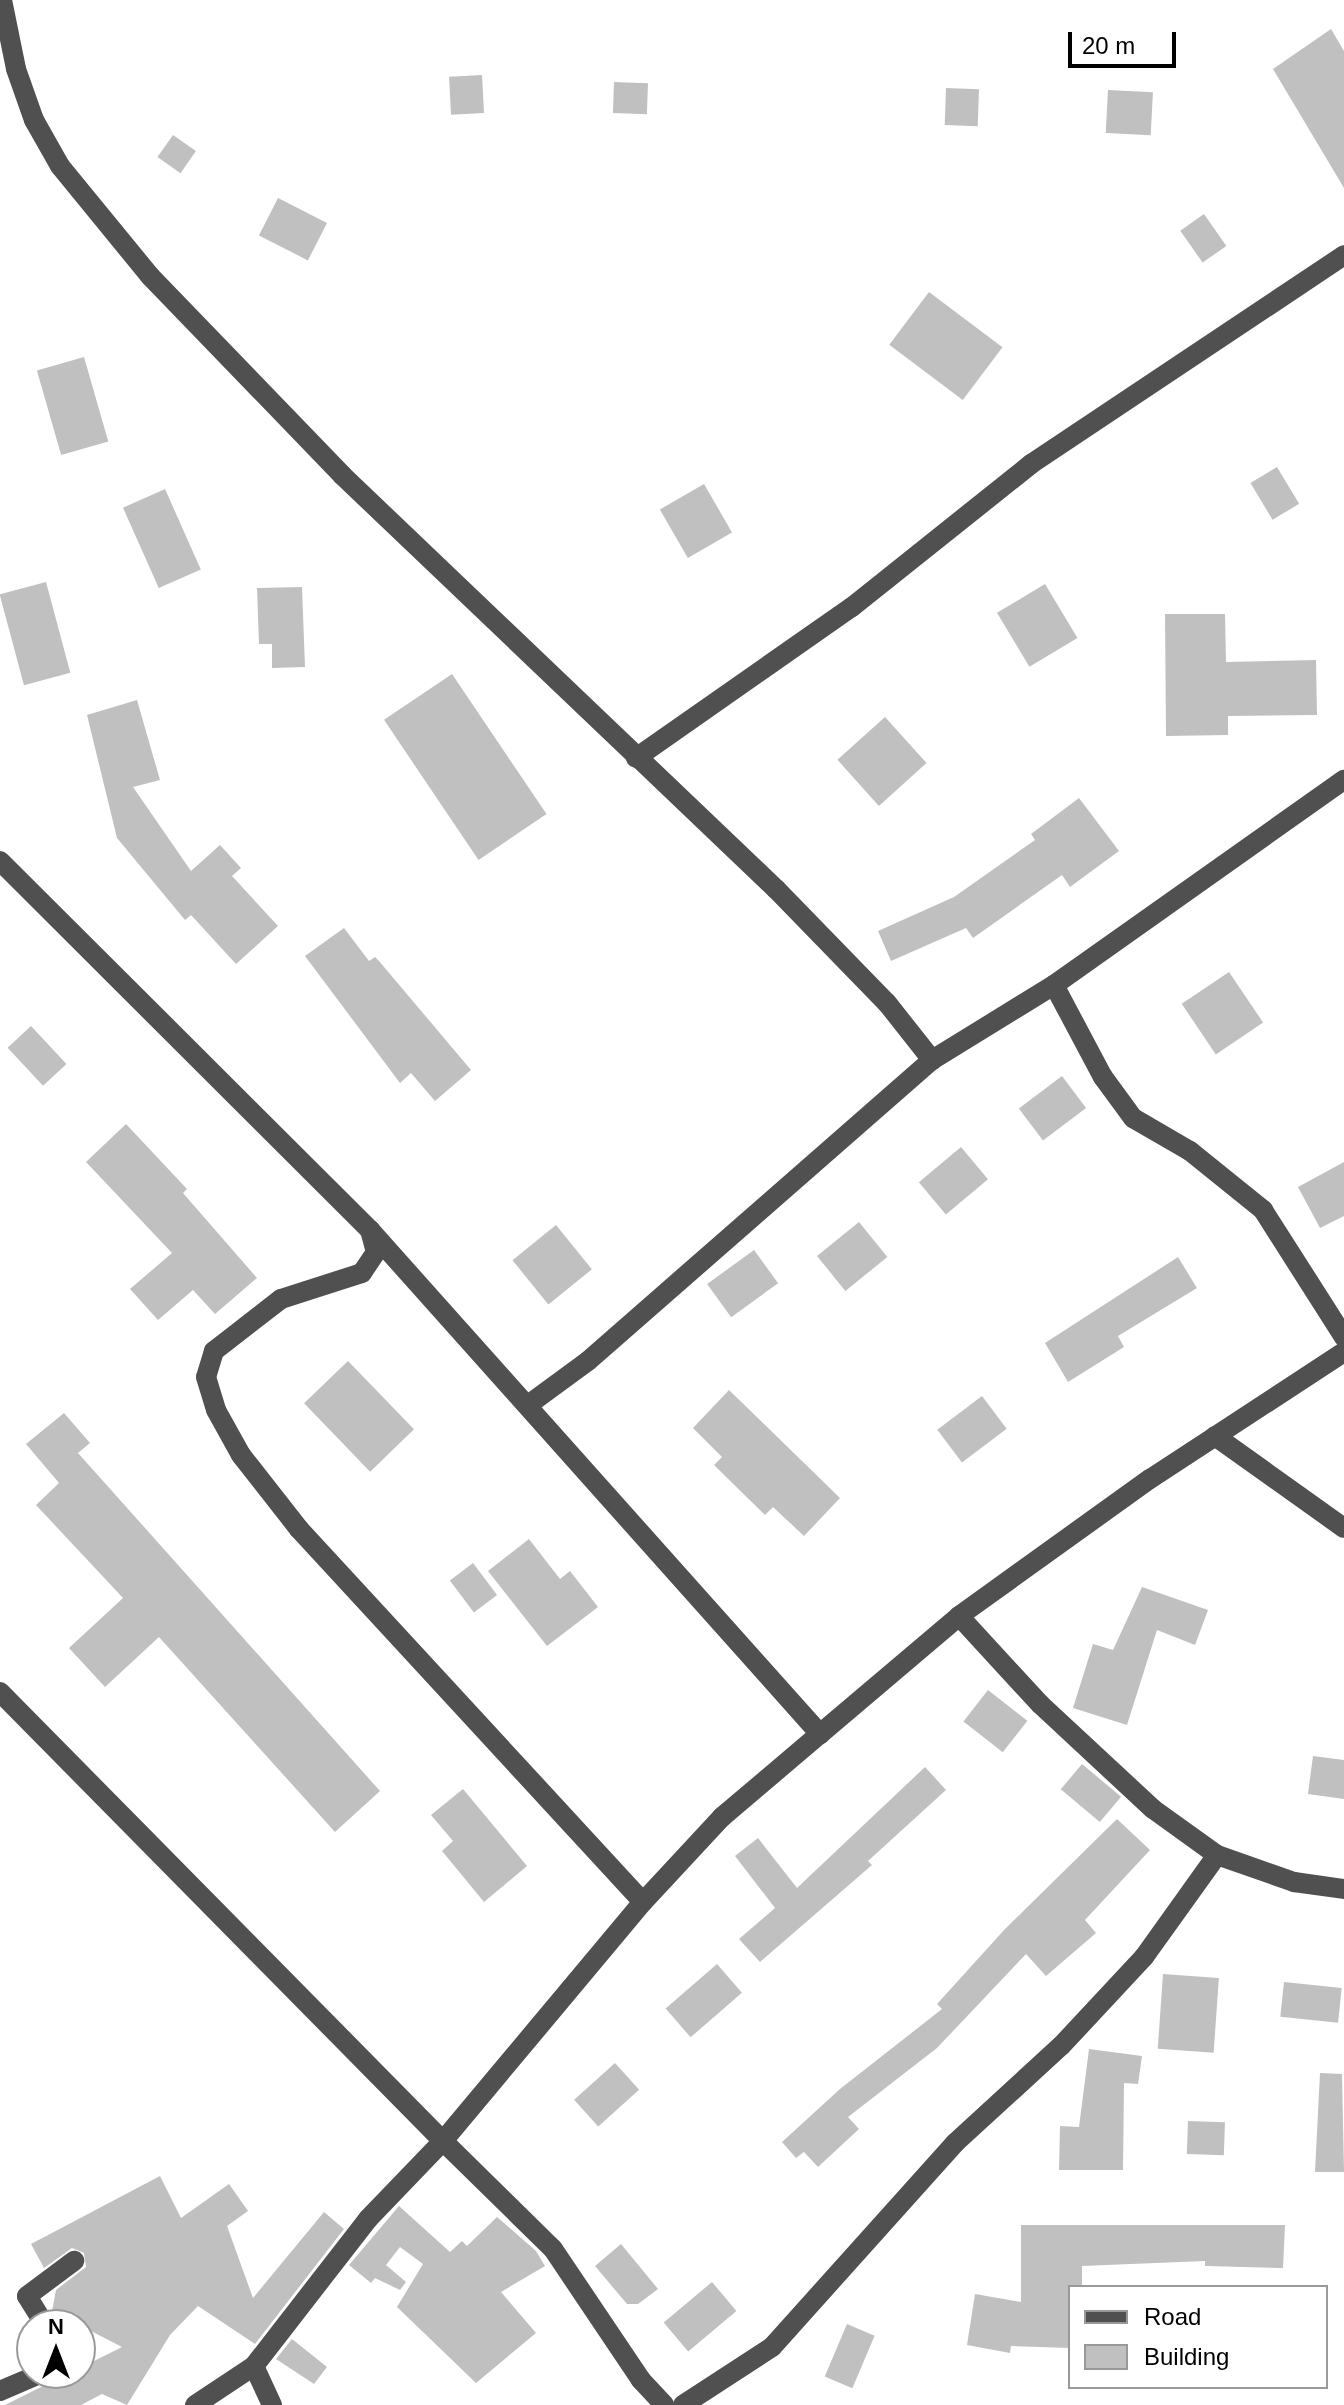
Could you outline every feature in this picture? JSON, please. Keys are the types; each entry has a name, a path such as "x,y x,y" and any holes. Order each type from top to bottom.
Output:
{"street":[{"path":"2,0 16,69 34,120 60,166 150,276 342,475 887,1003 932,1060"},
{"path":"636,758 852,607 1031,464 1344,255"},
{"path":"528,1405 588,1361 932,1060 1054,985 1344,780"},
{"path":"0,861 370,1230 820,1734"},
{"path":"1054,985 1103,1077 1133,1118 1190,1151 1263,1210 1344,1337"},
{"path":"370,1230 376,1252 362,1273 281,1299 214,1351 206,1377 216,1410 241,1455 299,1529 643,1902"},
{"path":"195,2405 254,2366 368,2219 443,2141 643,1902 722,1817 959,1616 1215,1436 1344,1352"},
{"path":"1215,1436 1344,1528"},
{"path":"959,1616 1040,1704 1131,1788 1217,1855 1294,1882 1344,1889"},
{"path":"0,1692 553,2249 641,2380 664,2405"},
{"path":"683,2405 772,2347 955,2143 1061,2046 1144,1957 1217,1855"},
{"path":"35,2309 27,2296 74,2261"},
{"path":"254,2366 272,2405"}],"building":[{"path":"1331,29 1344,51 1344,188 1273,69"},
{"path":"482,75 484,113 451,115 449,77"},
{"path":"614,82 648,83 647,114 613,113"},
{"path":"946,88 979,89 978,126 945,125"},
{"path":"1108,90 1153,92 1151,135 1106,133"},
{"path":"173,135 196,151 180,173 158,157"},
{"path":"278,198 327,223 308,260 259,235"},
{"path":"1204,214 1226,246 1203,263 1180,231"},
{"path":"929,292 1002,347 963,400 889,345"},
{"path":"84,357 108,442 61,455 37,371"},
{"path":"1277,467 1299,504 1273,520 1250,483"},
{"path":"704,484 732,532 688,558 660,510"},
{"path":"165,489 201,569 159,588 123,508"},
{"path":"46,582 70,673 24,685 0,594"},
{"path":"1045,584 1077,638 1029,667 997,613"},
{"path":"302,587 305,667 272,668 272,644 259,644 257,588"},
{"path":"1165,614 1225,614 1226,662 1316,660 1317,715 1228,716 1228,735 1166,736"},
{"path":"452,674 547,814 479,860 384,720"},
{"path":"137,700 160,780 133,787 191,871 220,845 241,868 232,876 278,926 236,964 191,915 185,920 117,838 87,715"},
{"path":"885,717 926,763 879,806 837,760"},
{"path":"1079,798 1119,851 1070,887 1062,875 973,938 966,928 891,961 878,931 954,897 1035,840 1031,834"},
{"path":"344,928 369,961 375,957 379,961 471,1070 435,1101 411,1073 400,1083 305,956"},
{"path":"1229,972 1263,1023 1216,1054 1182,1004"},
{"path":"31,1026 66,1064 43,1086 8,1048"},
{"path":"1062,1076 1086,1108 1043,1140 1019,1108"},
{"path":"126,1124 187,1189 183,1193 257,1278 215,1314 193,1290 158,1320 130,1289 172,1253 86,1162"},
{"path":"961,1147 988,1179 946,1215 919,1182"},
{"path":"1344,1162 1344,1216 1320,1228 1298,1187"},
{"path":"859,1222 887,1257 845,1291 817,1256"},
{"path":"556,1225 592,1269 548,1305 512,1260"},
{"path":"754,1250 778,1283 731,1317 707,1284"},
{"path":"1178,1257 1197,1288 1118,1336 1124,1347 1068,1382 1045,1343"},
{"path":"348,1361 414,1429 370,1472 304,1403"},
{"path":"729,1390 840,1498 804,1536 773,1507 765,1515 714,1465 722,1457 693,1428"},
{"path":"982,1396 1007,1429 962,1462 937,1430"},
{"path":"64,1413 90,1443 78,1453 380,1791 335,1832 159,1637 105,1687 69,1648 123,1598 36,1505 59,1483 26,1444"},
{"path":"529,1539 560,1579 570,1571 598,1607 547,1646 488,1571"},
{"path":"473,1563 497,1595 474,1612 450,1580"},
{"path":"1142,1587 1208,1610 1195,1645 1157,1630 1127,1725 1073,1708 1093,1644 1113,1650"},
{"path":"988,1690 1027,1721 1003,1752 963,1722"},
{"path":"1313,1756 1344,1760 1344,1799 1308,1794"},
{"path":"1082,1764 1121,1797 1100,1822 1061,1789"},
{"path":"925,1767 946,1790 868,1861 872,1865 760,1962 739,1939 775,1908 735,1856 758,1838 797,1888"},
{"path":"463,1789 527,1866 484,1902 442,1851 453,1841 431,1815"},
{"path":"1117,1819 1150,1850 1085,1920 1096,1933 1046,1976 1026,1954 937,2048 848,2117 859,2129 818,2167 804,2152 796,2158 782,2142 840,2089 942,2009 937,2004 1005,1929"},
{"path":"717,1964 742,1993 691,2037 666,2009"},
{"path":"1163,1974 1219,1978 1214,2053 1158,2049"},
{"path":"1284,1982 1342,1988 1338,2023 1280,2017"},
{"path":"1089,2049 1142,2056 1138,2084 1124,2083 1123,2170 1059,2170 1060,2126 1079,2127"},
{"path":"615,2063 639,2090 598,2127 574,2100"},
{"path":"1320,2073 1342,2074 1344,2172 1315,2172"},
{"path":"1188,2121 1225,2122 1224,2155 1187,2154"},
{"path":"160,2176 181,2218 229,2184 248,2211 227,2226 253,2298 324,2212 344,2229 255,2344 198,2306 170,2335 127,2405 102,2394 81,2405 5,2405 37,2389 96,2389 96,2360 122,2347 96,2334 96,2309 52,2309 56,2290 86,2267 84,2253 72,2248 44,2268 31,2244"},
{"path":"399,2206 450,2252 462,2241 467,2246 497,2217 536,2251 545,2266 501,2292 536,2333 476,2383 397,2307 423,2264 400,2247 386,2265 406,2282 400,2290 375,2278 371,2283 349,2265"},
{"path":"1021,2225 1285,2225 1283,2268 1205,2266 1205,2261 1082,2266 1082,2285 1068,2285 1068,2348 1011,2346 1010,2353 967,2345 975,2294 1021,2302"},
{"path":"621,2244 658,2289 638,2304 627,2304 595,2266"},
{"path":"712,2282 736,2311 688,2352 664,2322"},
{"path":"847,2324 875,2336 852,2388 825,2376"},
{"path":"292,2339 327,2367 314,2384 276,2359"}]}
